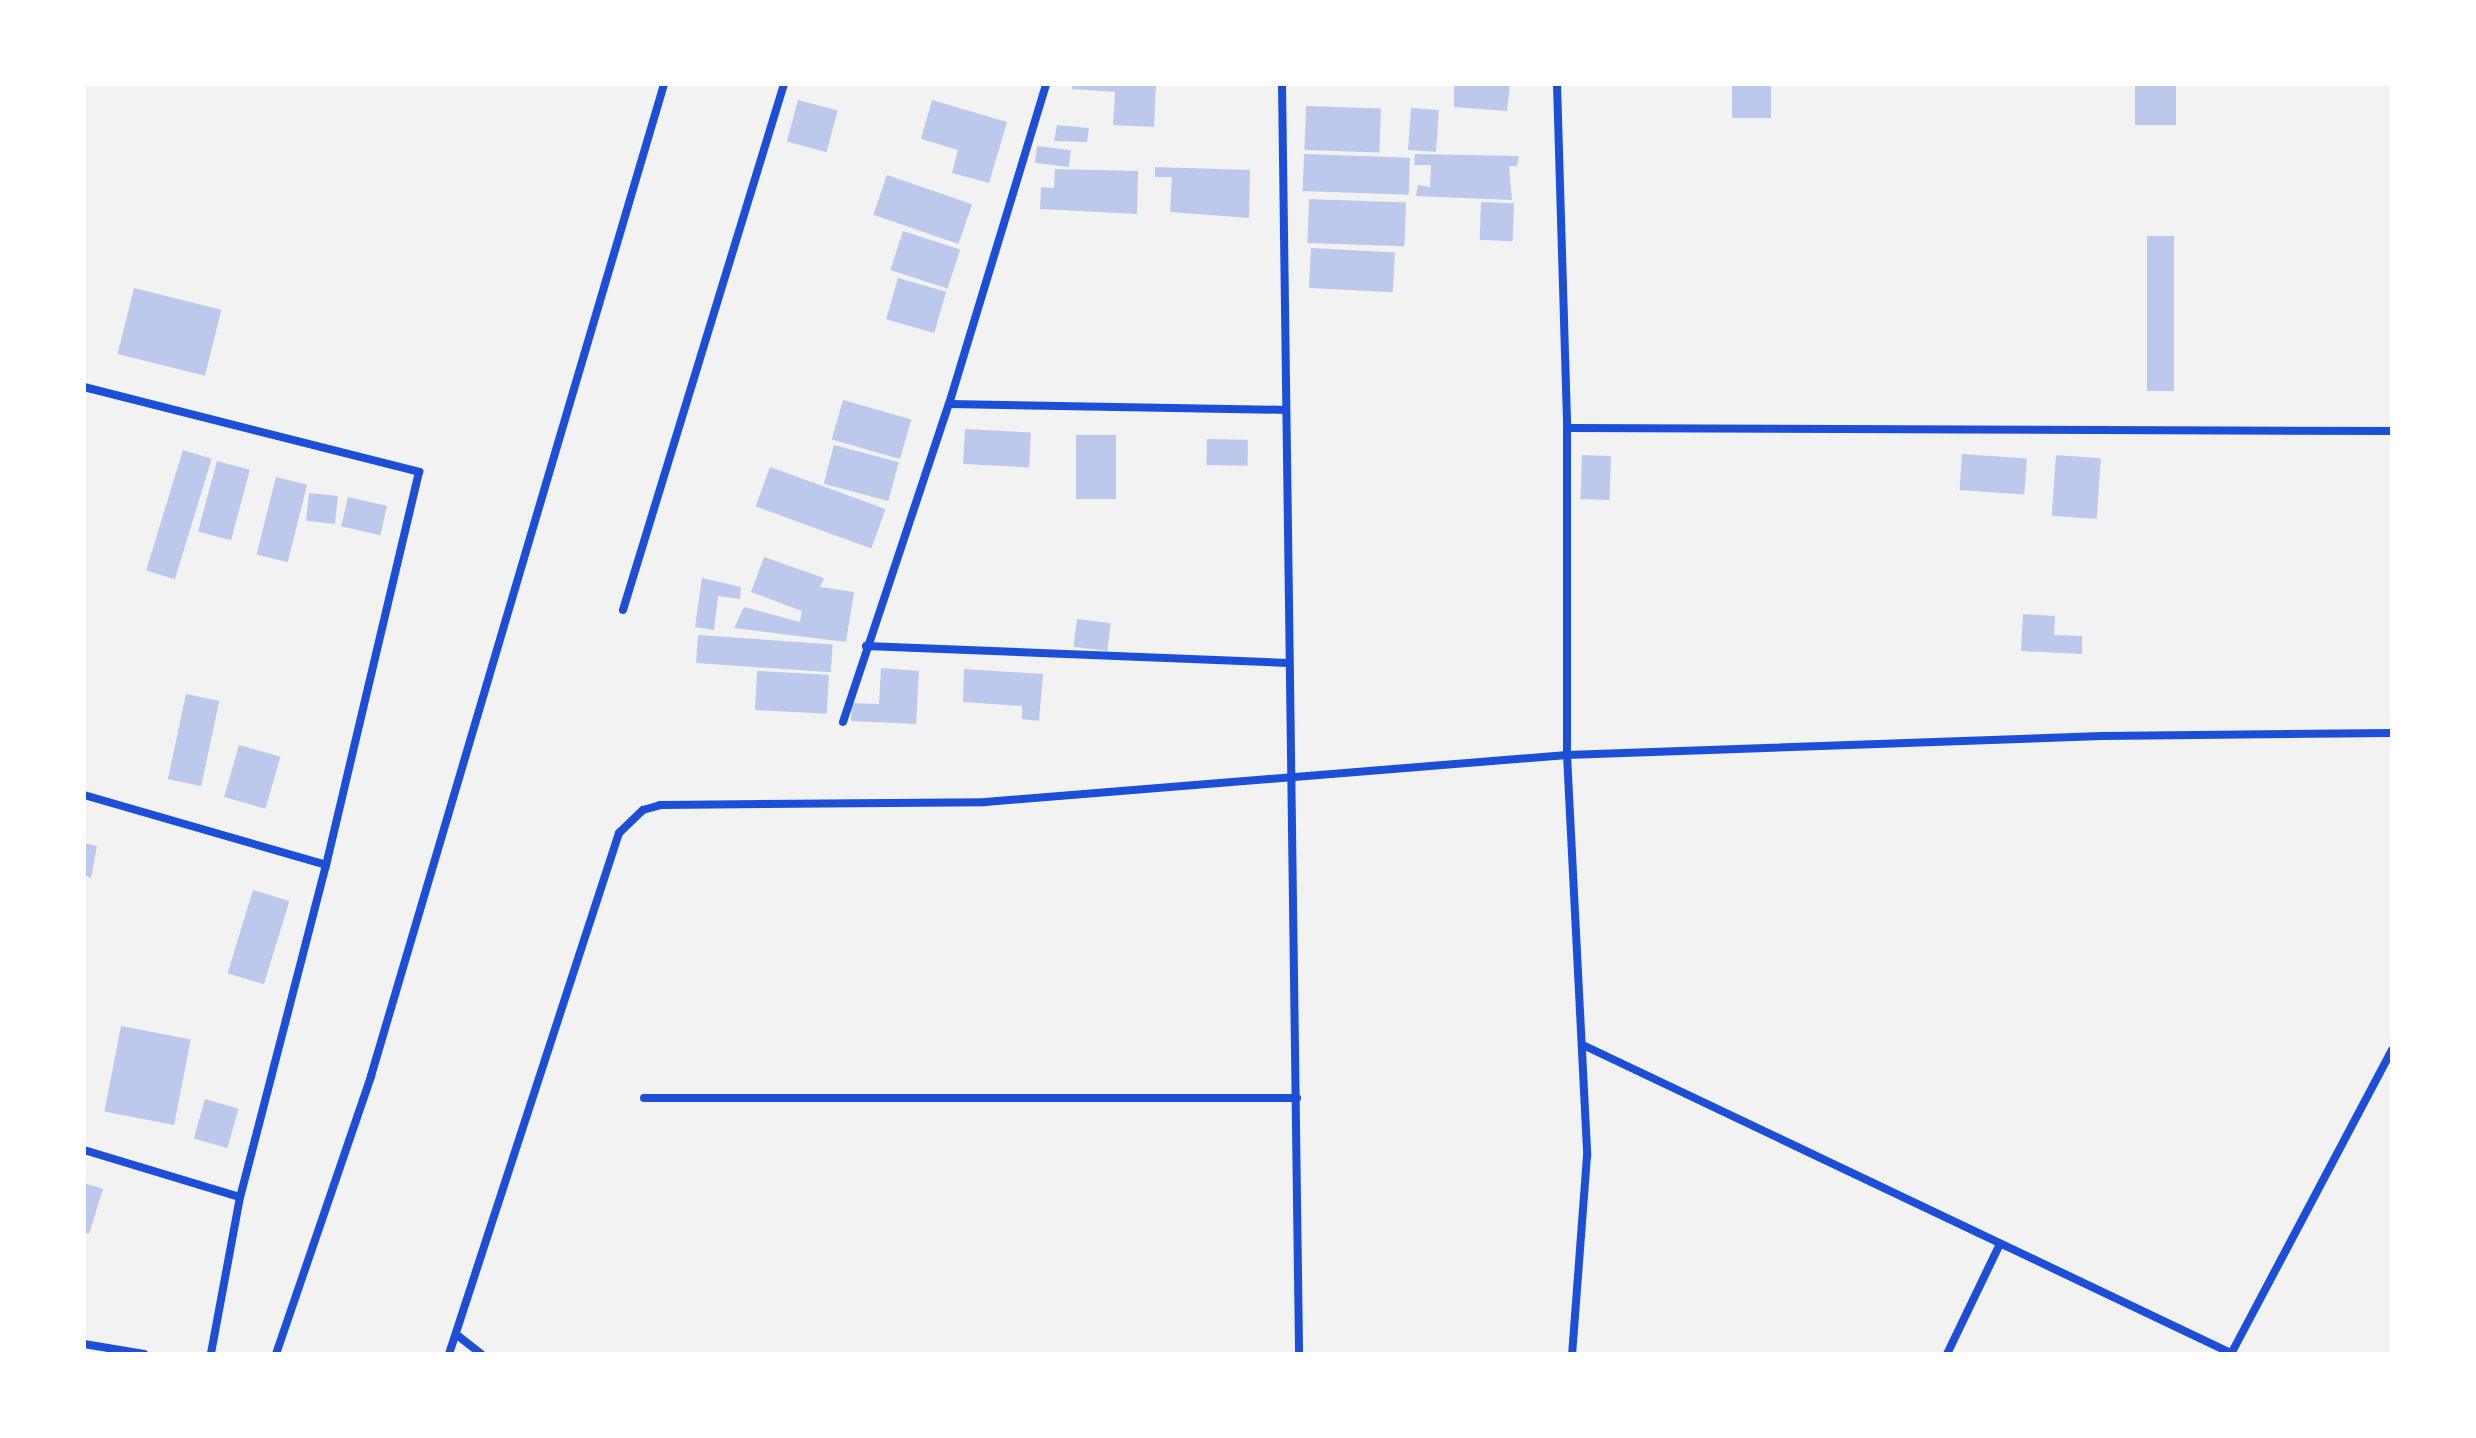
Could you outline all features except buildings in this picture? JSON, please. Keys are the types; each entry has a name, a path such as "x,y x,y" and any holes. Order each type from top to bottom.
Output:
{"street":[{"path":"276,1354 371,1076 664,84"},
{"path":"623,610 784,84"},
{"path":"843,722 949,404 1046,84"},
{"path":"1282,84 1288,663 1294,773 1299,1354"},
{"path":"1557,84 1567,428 1567,755 1585,1046 1587,1156 1572,1354"},
{"path":"84,387 419,472 326,865 240,1197 211,1354"},
{"path":"949,404 1286,410"},
{"path":"1567,428 2392,431"},
{"path":"866,646 1288,663"},
{"path":"449,1354 619,833 643,810 660,805 985,802 1294,773 1567,755 2102,736 2392,733"},
{"path":"84,795 326,865"},
{"path":"1585,1046 2232,1354 2392,1050"},
{"path":"644,1098 1297,1098"},
{"path":"84,1150 240,1197"},
{"path":"1947,1354 2000,1244"},
{"path":"457,1335 481,1354"},
{"path":"84,1344 144,1354"}]}
